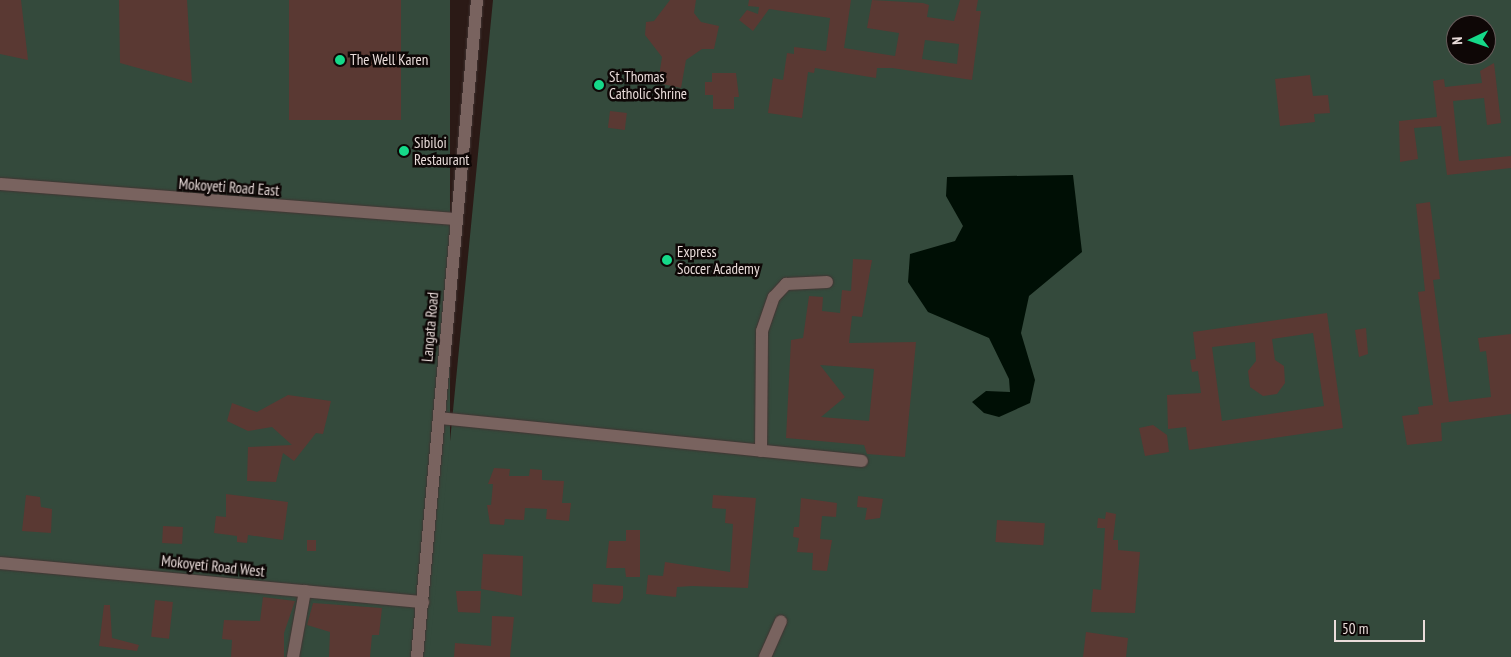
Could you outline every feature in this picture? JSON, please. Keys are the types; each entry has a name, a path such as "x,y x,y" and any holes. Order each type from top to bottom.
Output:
{"street":[{"name":"Langata Road","path":"418,657 476,0"},
{"name":"Mokoyeti Road East","path":"0,184 456,219"},
{"path":"761,451 762,331 774,297 786,284 827,282"},
{"path":"438,418 862,461"},
{"name":"Mokoyeti Road West","path":"0,563 423,602"},
{"path":"293,657 304,591"},
{"path":"765,657 781,621"}],"green space":[{"path":"0,0 450,0 450,657 0,657"},
{"path":"493,0 1511,0 1511,657 429,657"}],"shaded area":[{"path":"1073,175 1082,252 1029,296 1021,333 1035,380 1030,403 999,417 984,413 972,402 986,391 1010,392 1009,379 989,338 928,312 908,282 910,254 955,241 963,226 946,196 947,177"}],"building":[{"path":"0,0 21,0 28,60 0,54"},
{"path":"119,0 187,0 192,83 120,63"},
{"name":"The Well Karen","path":"289,0 401,0 401,120 289,120"},
{"path":"670,0 696,0 694,13 701,22 719,26 714,49 702,49 686,60 681,88 658,83 662,57 645,35 646,22 654,21"},
{"path":"749,0 851,0 844,48 895,56 899,33 867,28 872,0 923,3 929,5 927,17 954,21 960,0 978,0 976,11 981,11 972,80 892,68 877,68 876,78 815,68 814,73 808,72 802,118 768,113 773,78 783,80 787,53 794,54 794,47 826,51 830,18 769,9 753,31 739,20 747,10 758,14 759,7 748,6","holes":["925,40 959,44 957,64 922,59"]},
{"path":"1494,65 1501,123 1487,125 1484,98 1453,101 1459,161 1511,156 1511,168 1447,175 1441,126 1414,128 1418,159 1400,162 1399,121 1437,117 1433,81 1444,79 1445,87 1482,83 1480,71"},
{"path":"712,73 736,73 739,97 734,97 734,109 713,109 713,95 705,95 705,82 712,82"},
{"path":"1310,75 1313,96 1328,95 1330,113 1314,114 1315,122 1280,126 1275,79"},
{"path":"610,111 627,113 625,130 608,128"},
{"path":"1430,202 1440,279 1433,280 1449,402 1491,397 1486,351 1480,352 1478,338 1511,334 1511,414 1441,423 1442,441 1407,445 1402,416 1419,414 1418,407 1433,405 1418,292 1425,291 1416,204"},
{"path":"853,259 872,260 862,317 852,316 849,343 916,342 905,457 867,454 864,445 786,438 791,340 803,338 809,296 823,297 822,311 840,313 842,290 851,291","holes":["820,365 874,369 869,421 821,417 845,397"]},
{"path":"1327,313 1343,428 1189,450 1186,427 1168,429 1167,395 1201,393 1198,371 1192,372 1190,360 1196,359 1193,332","holes":["1313,333 1324,406 1222,421 1212,347 1255,342 1256,361 1248,371 1250,387 1263,396 1277,394 1285,383 1284,366 1275,360 1272,339"]},
{"path":"1366,328 1368,354 1359,357 1355,330"},
{"path":"288,395 331,401 323,434 316,433 294,461 283,453 276,482 247,481 248,447 292,445 272,427 248,431 227,421 232,403 257,412"},
{"path":"1153,425 1167,435 1169,452 1145,456 1139,428"},
{"path":"494,468 510,469 509,476 529,476 530,469 542,470 542,480 564,481 562,503 571,503 569,521 546,519 547,509 525,508 524,520 505,519 504,525 490,524 487,505 491,505 493,484 488,484"},
{"path":"226,494 288,502 283,540 248,535 247,543 237,542 237,536 214,533 216,516 226,517"},
{"path":"26,495 40,497 41,507 52,509 51,533 22,531"},
{"path":"713,495 756,498 748,588 692,586 677,587 676,597 646,594 648,575 663,576 665,562 730,572 733,524 725,523 726,509 712,508"},
{"path":"858,496 883,499 880,518 865,520 867,508 857,507"},
{"path":"801,498 837,503 836,517 822,516 820,539 832,540 827,571 812,570 813,553 797,552 799,538 793,537 794,527 799,527"},
{"path":"1106,512 1116,514 1113,540 1118,540 1118,550 1140,552 1135,613 1091,612 1093,589 1101,590 1105,528 1097,528 1098,518 1105,519"},
{"path":"997,520 1045,523 1043,545 995,542"},
{"path":"163,526 183,527 182,544 162,543"},
{"path":"626,530 640,530 640,577 626,577 625,568 606,568 609,541 626,541"},
{"path":"307,540 316,540 316,551 307,551"},
{"path":"483,554 523,556 522,596 481,589"},
{"path":"593,584 623,586 623,598 619,604 592,602"},
{"path":"456,591 481,591 480,613 458,612"},
{"path":"263,597 295,601 284,633 284,657 231,657 232,640 222,639 224,620 260,621"},
{"path":"155,600 173,602 169,639 151,637"},
{"path":"313,603 382,608 379,635 372,635 370,657 329,657 330,632 307,625"},
{"path":"104,605 110,605 112,638 139,645 137,651 99,646"},
{"path":"492,616 514,617 510,657 454,657 455,643 491,646"},
{"path":"1086,632 1128,638 1126,657 1083,657"}],"place":[{"name":"The Well Karen","path":"340,60"},
{"name":"St. Thomas Catholic Shrine","path":"599,85"},
{"name":"Sibiloi Restaurant","path":"404,151"},
{"name":"Express Soccer Academy","path":"667,260"}]}
